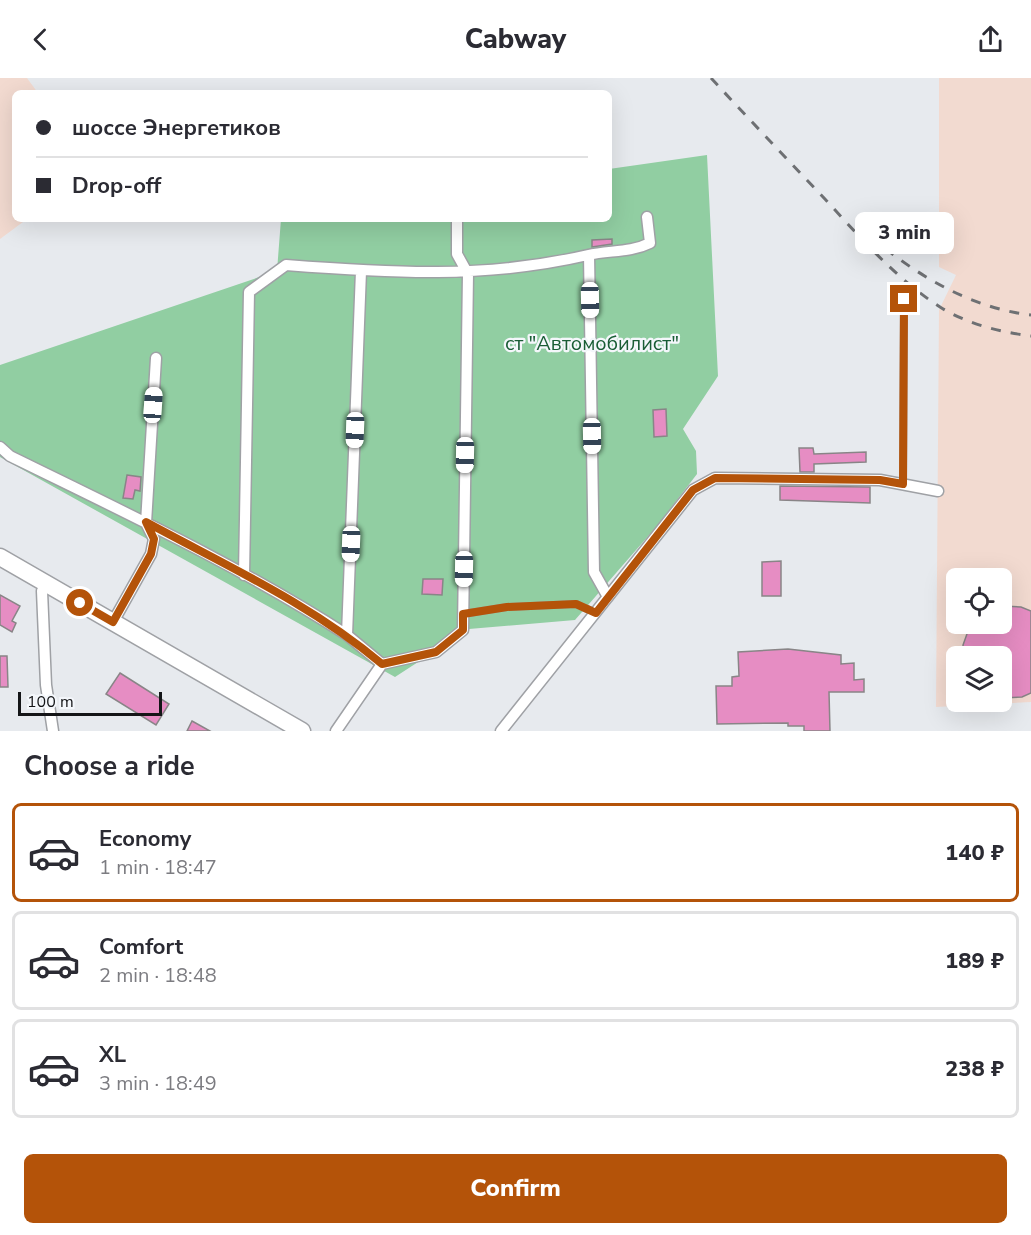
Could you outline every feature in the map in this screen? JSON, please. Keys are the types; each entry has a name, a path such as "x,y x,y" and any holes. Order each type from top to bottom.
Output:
{"main road":[{"path":"0,557 302,731"}],"street":[{"path":"244,574 249,292 286,265 361,271 468,273 562,263 589,255 637,250 650,243 647,217"},
{"path":"336,731 382,664 436,652 463,630 468,273 457,254 457,222"},
{"path":"589,255 594,572 608,597"},
{"path":"347,635 361,271"},
{"path":"113,622 151,554 154,539 146,522 156,358"},
{"path":"0,447 10,456 146,522 296,602 347,635 382,664"},
{"path":"501,731 693,490 715,478 880,480 938,491"},
{"path":"47,584 42,591 46,685 53,731"}],"lane":[{"path":"903,484 904,299"},
{"path":"463,614 507,607 576,604 596,613"}],"shaded area":[{"path":"0,78 27,78 36,90 12,90 12,222 23,222 0,239"},
{"path":"939,78 1031,78 1031,702 1012,703 1012,646 946,646 946,706 936,707 939,310 956,275 939,267"}],"green space":[{"name":"ст \"Автомобилист\"","path":"707,155 718,376 683,429 696,451 697,474 657,526 575,620 469,629 395,677 0,457 0,365 277,271 281,222 612,222 612,169"}],"building":[{"path":"612,239 612,244 592,247 592,240"},
{"path":"666,409 667,436 654,437 653,410"},
{"path":"799,448 813,448 814,454 866,452 866,462 814,464 814,472 800,472"},
{"path":"127,475 141,477 140,491 135,490 133,499 123,498"},
{"path":"780,486 870,487 870,503 780,500"},
{"path":"781,561 781,596 762,596 762,562"},
{"path":"423,579 443,579 442,595 422,594"},
{"path":"0,595 20,606 12,621 16,623 12,632 0,625"},
{"path":"1012,607 1031,611 1031,693 1022,697 1012,698 1012,646 963,645 967,634 1012,634"},
{"path":"788,649 841,655 841,664 854,663 854,680 864,679 864,692 829,692 830,731 804,731 804,726 788,726 788,723 717,724 716,686 732,686 732,677 739,676 738,652"},
{"path":"0,656 7,656 8,687 0,687"},
{"path":"120,673 169,704 156,725 106,694"},
{"path":"192,721 210,731 187,731"}],"railway":[{"path":"711,78 864,242 924,296 950,313 972,323 1031,336"},
{"path":"870,236 906,264 945,288 987,305 1031,315"}],"route":[{"path":"80,603 113,622 151,554 154,539 146,522 296,602 347,635 382,664 436,652 463,630 463,614 507,607 576,604 596,613 693,490 715,478 880,480 903,484 904,299"}]}
